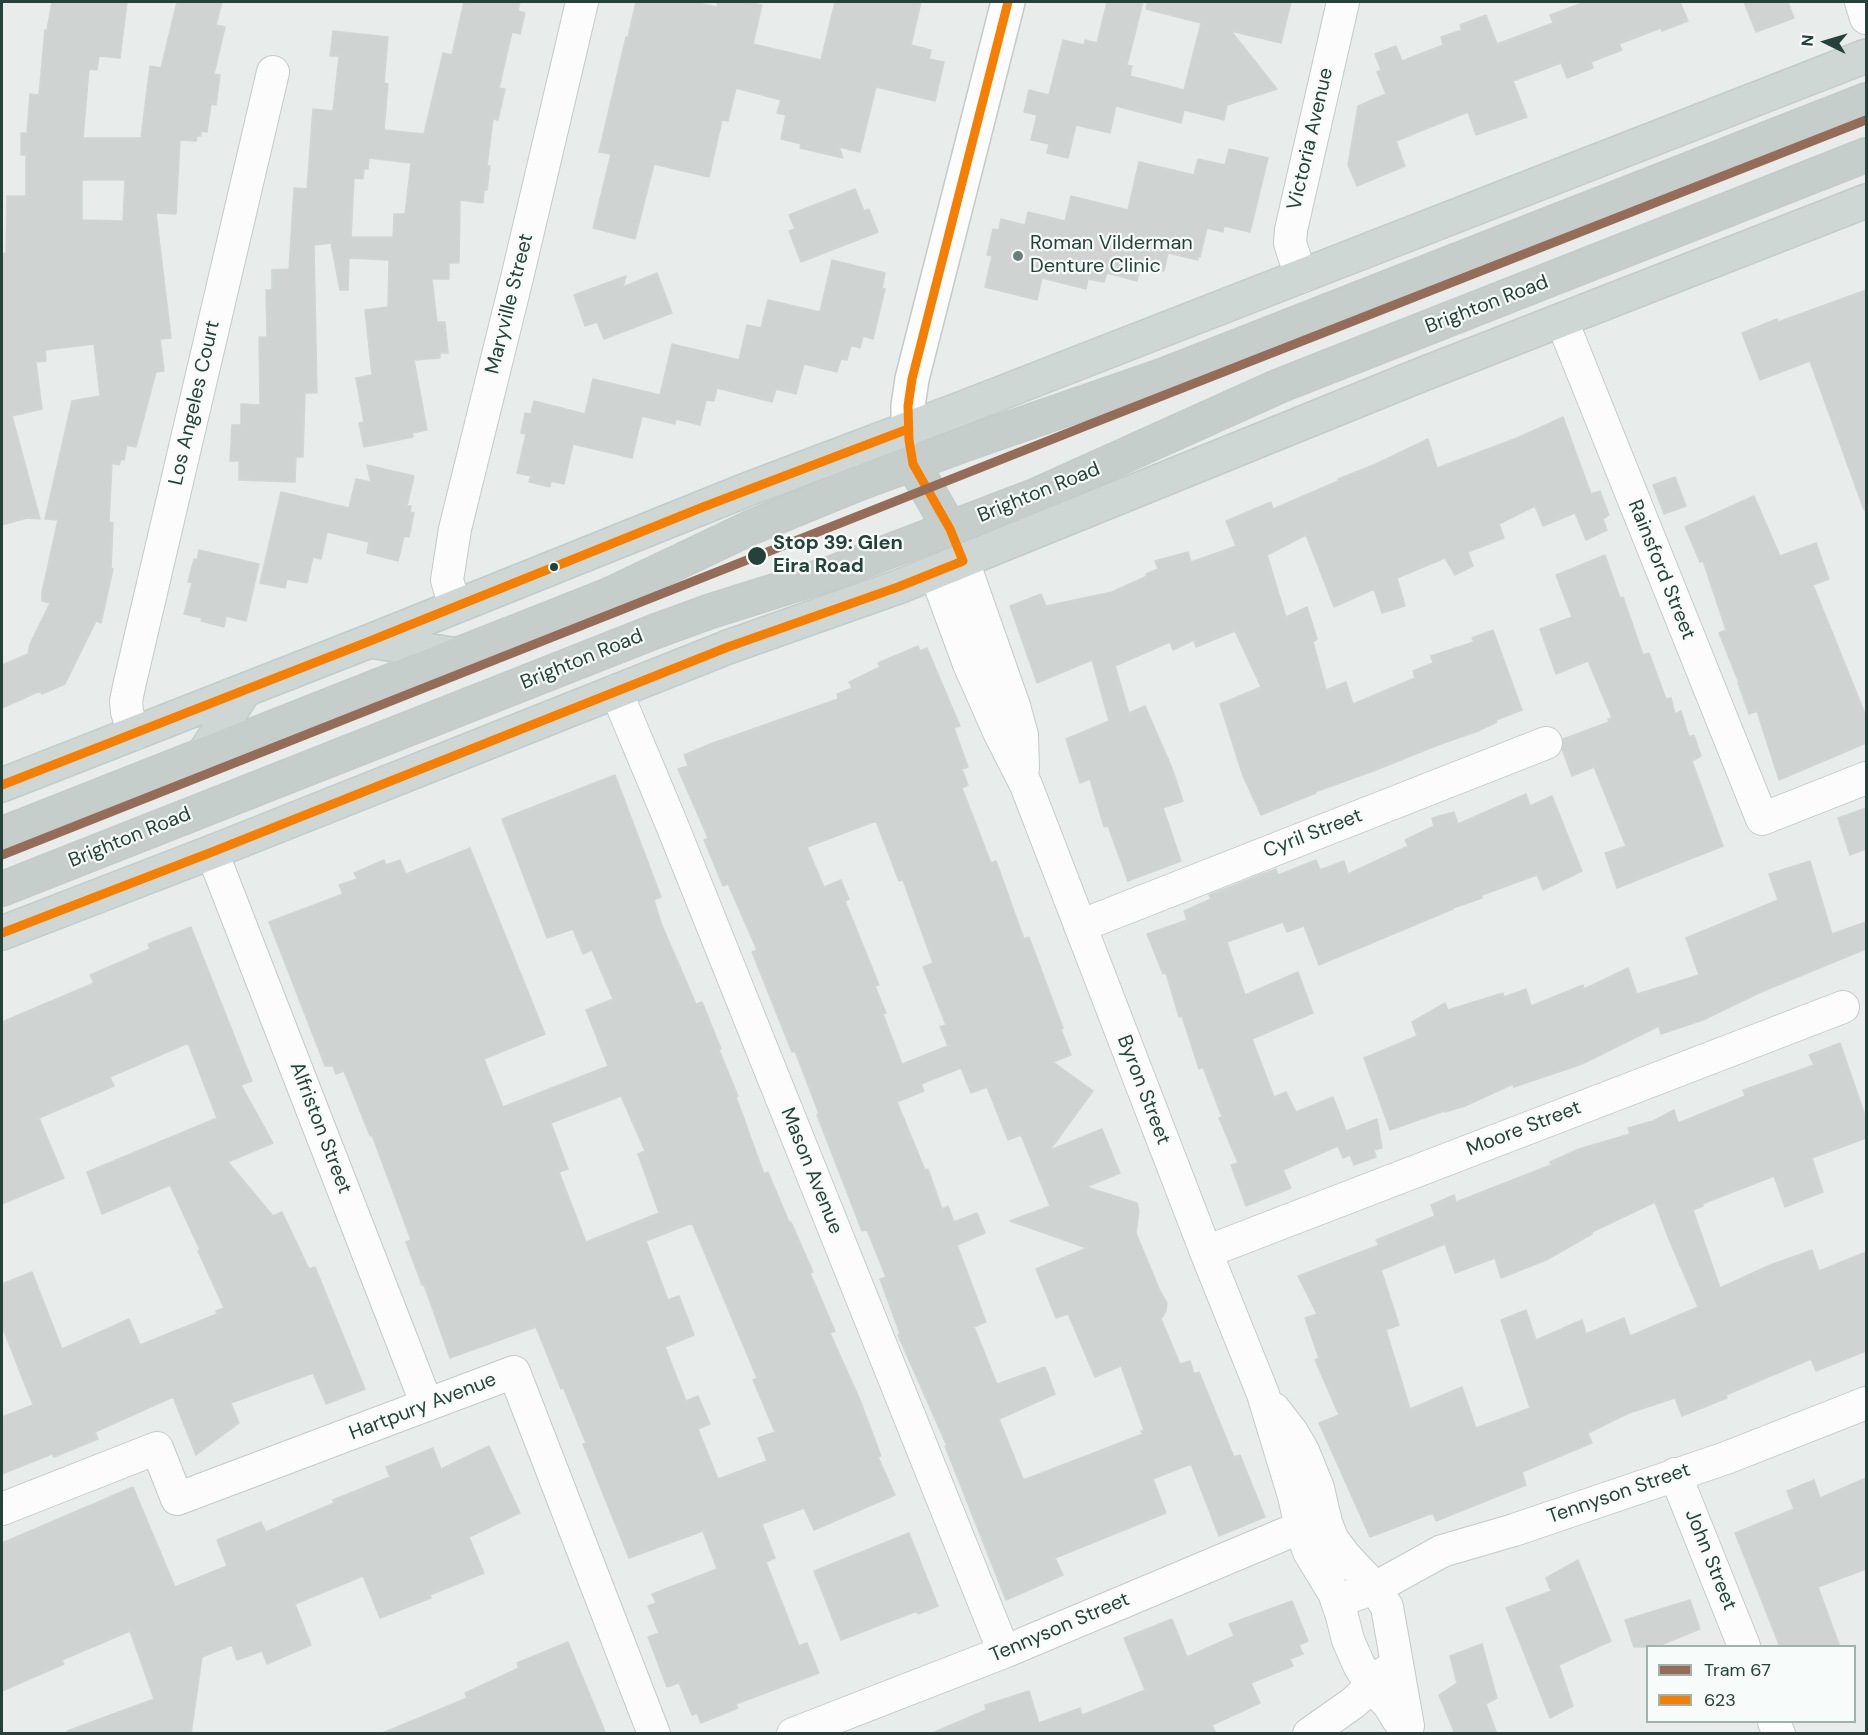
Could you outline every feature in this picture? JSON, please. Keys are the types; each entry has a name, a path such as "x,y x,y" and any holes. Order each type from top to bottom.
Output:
{"highway":[{"path":"2,834 609,595 699,551 789,511 976,440 1164,375 1866,100"},
{"path":"1716,159 1734,208"},
{"name":"Brighton Road","path":"2,889 656,631 832,573 1069,482 1235,404 1734,208 1858,162"},
{"path":"913,464 938,533"},
{"path":"203,754 220,802"},
{"path":"60,811 115,844"}],"main road":[{"path":"913,464 908,429 908,406 912,379 1008,2"},
{"path":"2,785 722,500 1866,57"},
{"name":"Brighton Road","path":"2,933 728,647 949,566 1418,376 1866,201"},
{"path":"1697,267 1732,220 1734,208"},
{"path":"1329,367 1418,376"},
{"name":"Byron Street","path":"938,533 949,566"},
{"path":"370,641 457,655"},
{"path":"203,754 244,691"},
{"path":"58,910 83,887 115,844"}],"street":[{"name":"Maryville Street","path":"455,607 447,580 455,529 582,2"},
{"name":"Victoria Avenue","path":"1300,277 1290,243 1291,230 1343,2"},
{"path":"1861,2 1866,18"},
{"name":"Los Angeles Court","path":"134,734 126,700 273,72"},
{"name":"Rainsford Street","path":"1562,321 1762,819 1866,778"},
{"name":"Byron Street","path":"949,566 1014,706 1022,735 1022,766 1026,785 1206,1252 1263,1394 1292,1432 1303,1451 1318,1488 1311,1557 1337,1602 1351,1649 1372,1686 1389,1705 1408,1734"},
{"name":"Mason Avenue","path":"616,691 677,836 1004,1652"},
{"name":"Cyril Street","path":"1080,926 1546,743"},
{"name":"Alfriston Street","path":"212,852 428,1405"},
{"name":"Moore Street","path":"1206,1252 1843,1007"},
{"name":"Hartpury Avenue","path":"2,1509 157,1448 177,1499 514,1372 654,1734"},
{"name":"Tennyson Street","path":"1337,1602 1375,1588 1442,1551 1514,1530 1734,1455 1866,1403"},
{"name":"John Street","path":"1675,1474 1743,1645"},
{"name":"Byron Street","path":"1313,1522 1327,1527 1337,1546 1375,1588 1387,1607 1408,1734"},
{"name":"Tennyson Street","path":"793,1734 1004,1652 1313,1522"},
{"path":"1309,1734 1353,1703 1396,1664"}],"building":[{"path":"52,2 127,2 120,58 99,56 97,70 89,69 83,138 141,138 150,66 161,68 177,2 222,2 216,25 225,27 214,74 220,75 216,105 211,104 207,132 201,131 201,136 197,136 196,141 180,140 176,214 156,213 171,338 160,339 164,371 156,372 136,447 127,445 124,460 121,459 119,465 112,463 109,522 113,523 111,568 113,569 101,623 96,621 65,684 42,694 40,691 2,708 2,665 28,654 30,644 50,603 42,601 42,592 58,520 45,519 72,401 100,396 94,344 45,350 46,361 36,362 42,409 12,416 40,519 27,518 2,525 2,254 6,253 7,196 26,196 26,155 21,155 21,133 27,133 30,94 39,95 45,30 47,30","holes":["82,180 125,180 123,221 82,220"]},
{"path":"464,2 520,2 518,11 525,13 520,34 512,32 499,88 505,89 498,120 493,119 487,166 490,166 483,203 460,200 459,263 449,263 449,279 432,279 437,322 445,322 448,353 440,353 440,358 414,360 427,430 412,433 413,437 364,447 359,423 364,422 356,378 372,375 365,310 388,307 389,260 349,258 348,290 340,290 331,243 314,245 317,393 305,393 303,457 296,457 295,482 239,480 239,461 230,461 232,425 241,425 241,404 260,405 259,337 267,337 266,290 272,290 272,270 289,269 294,188 307,189 313,109 333,111 339,56 330,56 333,31 388,37 384,83 388,84 384,130 424,134 443,53 452,55","holes":["369,158 411,163 405,214 394,214 393,237 351,237 354,178 363,179 364,169 368,169"]},
{"path":"636,2 694,2 717,7 718,2 748,2 762,5 753,44 821,60 835,2 921,2 911,45 931,50 929,59 944,62 935,101 876,87 860,152 839,147 843,158 800,148 801,144 781,139 786,115 777,113 781,100 736,88 728,121 722,120 709,177 654,164 635,239 593,228 611,154 599,152"},
{"path":"1107,2 1143,2 1127,65 1132,66 1130,76 1184,90 1201,23 1146,9 1147,2 1291,2 1281,43 1231,31 1277,89 1227,105 1224,120 1184,110 1181,123 1116,106 1110,133 1076,125 1068,158 1047,153 1049,144 1031,140 1037,115 1024,112 1029,90 1049,95 1063,40 1084,45 1085,40 1097,43"},
{"path":"1585,2 1680,2 1688,21 1662,31 1661,28 1619,44 1622,50 1591,62 1593,68 1567,78 1561,63 1513,81 1527,117 1476,135 1468,112 1396,141 1405,166 1357,186 1348,165 1358,106 1386,94 1377,72 1381,70 1375,54 1396,46 1402,61 1443,45 1441,37 1462,30 1460,25 1486,15 1497,44 1553,23 1550,15"},
{"path":"1744,2 1788,2 1794,18 1756,32"},
{"path":"1229,149 1268,158 1250,232 1224,226 1223,232 1207,228 1198,260 1168,253 1164,271 1156,269 1156,272 1140,268 1137,281 1107,273 1104,282 1088,279 1086,289 1042,278 1037,300 985,287 992,256 987,255 993,229 999,230 1001,219 1025,225 1028,212 1065,221 1071,196 1128,210 1139,162 1194,175 1198,159 1225,165"},
{"path":"855,189 864,211 869,209 878,232 801,262 789,231 795,229 789,215"},
{"path":"832,260 885,273 882,289 885,289 873,339 863,336 860,348 851,345 847,360 841,359 837,372 804,364 796,394 776,389 772,402 717,388 714,401 706,400 700,425 676,419 675,424 642,416 632,458 573,444 564,484 551,481 550,487 529,482 531,476 517,473 526,434 521,433 525,413 531,414 534,401 585,414 593,379 660,395 672,344 739,360 747,325 761,328 768,300 820,312"},
{"path":"657,273 672,313 604,339 597,322 585,326 574,295 626,276 623,287"},
{"path":"1866,290 1866,510 1864,510 1810,361 1760,380 1742,333"},
{"path":"1563,417 1591,494 1600,491 1609,515 1603,519 1607,530 1586,540 1575,513 1543,526 1535,506 1499,524 1504,538 1468,552 1473,566 1455,575 1445,558 1397,578 1405,606 1382,613 1374,589 1334,607 1306,535 1267,555 1286,617 1307,607 1317,639 1313,642 1326,690 1346,682 1353,704 1415,678 1413,671 1433,663 1431,656 1474,642 1472,638 1493,630 1522,710 1496,720 1497,722 1478,731 1315,792 1261,815 1243,776 1220,704 1261,687 1235,631 1196,647 1194,640 1173,650 1170,642 1115,666 1129,713 1145,706 1172,768 1183,801 1163,808 1181,861 1128,881 1108,826 1104,827 1090,779 1080,783 1066,739 1109,721 1092,660 1037,683 1010,606 1041,594 1046,606 1112,592 1158,569 1155,561 1188,552 1191,562 1236,546 1226,521 1271,502 1273,509 1428,439 1437,468 1517,438"},
{"path":"367,465 414,476 407,506 411,506 410,512 414,513 409,537 404,536 398,561 367,553 369,542 327,532 321,559 313,557 307,583 287,579 285,588 260,583 281,492 349,508 356,479 371,482"},
{"path":"1675,477 1686,506 1664,514 1653,485"},
{"path":"1754,496 1780,556 1816,543 1829,579 1813,585 1866,716 1866,743 1779,780 1757,711 1749,714 1719,633 1726,630 1703,561 1700,562 1685,527"},
{"path":"199,550 259,564 246,621 226,616 224,627 184,614 192,583 188,582 194,559 197,560"},
{"path":"1605,555 1620,598 1623,597 1643,655 1649,653 1666,699 1671,698 1675,714 1681,711 1689,737 1694,735 1701,756 1692,761 1723,846 1617,888 1605,853 1626,846 1594,767 1572,776 1562,749 1563,739 1609,722 1608,719 1612,718 1588,661 1556,674 1540,629 1572,617 1556,575"},
{"path":"918,646 920,651 927,648 960,726 954,728 968,767 962,769 968,785 962,788 991,863 996,861 1024,939 1029,937 1063,1028 1061,1029 1071,1055 1053,1062 1093,1091 1050,1150 1102,1129 1120,1173 1086,1187 1137,1203 1139,1211 1136,1233 1167,1303 1166,1311 1161,1319 1180,1364 1190,1361 1194,1374 1199,1372 1234,1457 1240,1455 1265,1517 1219,1536 1191,1464 1153,1479 1166,1513 1055,1558 1063,1575 1006,1600 945,1446 947,1446 898,1335 900,1334 880,1279 886,1277 867,1230 862,1231 795,1051 792,1052 752,952 757,950 728,884 723,886 704,840 708,838 678,769 688,766 684,755 838,699 837,694 852,688 849,682 880,667 878,663","holes":["876,821 899,881 903,880 933,963 923,967 946,1025 940,1027 948,1046 902,1064 883,1014 886,1013 875,986 879,985 845,901 849,899 841,880 824,887 807,847","961,1068 971,1093 987,1087 1008,1140 1021,1135 1050,1206 1010,1221 1087,1248 1036,1269 1056,1318 1068,1314 1095,1377 1121,1366 1144,1430 1141,1431 1143,1434 1026,1479 1023,1479 999,1419 1055,1394 1045,1367 997,1384 974,1327 986,1322 957,1245 985,1233 977,1213 954,1222 948,1206 942,1209 928,1169 925,1170 897,1102 924,1091 921,1084"]},
{"path":"615,775 661,897 654,900 661,923 696,1004 702,1002 738,1096 736,1097 764,1174 768,1172 813,1272 810,1273 835,1331 830,1333 860,1400 881,1456 878,1457 895,1495 814,1530 804,1508 762,1524 775,1558 766,1562 799,1646 807,1643 819,1673 736,1704 738,1708 701,1723 697,1713 692,1715 679,1683 667,1687 648,1637 659,1633 648,1606 656,1603 652,1594 717,1569 703,1531 629,1558 583,1444 586,1443 536,1327 450,1358 406,1242 411,1240 372,1135 370,1136 344,1071 336,1074 333,1066 325,1066 269,922 343,894 339,885 357,879 354,873 384,860 386,865 400,860 406,874 470,848 545,1034 484,1059 503,1107 608,1066 586,1010 613,999 592,950 583,954 573,929 547,938 502,819","holes":["621,1096 645,1151 638,1154 659,1213 586,1242 559,1172 568,1169 551,1123","692,1223 757,1378 753,1380 775,1432 758,1438 767,1461 718,1479 698,1429 710,1424 698,1396 686,1401 665,1347 694,1335 679,1296 668,1300 646,1241"]},
{"path":"1526,794 1530,806 1552,796 1582,871 1543,890 1537,875 1482,895 1482,898 1319,965 1304,926 1287,932 1283,922 1227,942 1245,995 1298,972 1313,1013 1252,1039 1274,1097 1286,1092 1296,1112 1333,1097 1346,1131 1377,1119 1382,1148 1374,1150 1376,1157 1354,1165 1350,1155 1343,1158 1338,1146 1283,1170 1291,1188 1246,1206 1231,1165 1238,1163 1219,1118 1222,1117 1203,1067 1199,1069 1182,1016 1179,1017 1166,973 1163,974 1147,934 1187,920 1184,911 1211,899 1209,895 1262,874 1276,869 1278,875 1316,860 1320,870 1344,861 1348,874 1408,846 1405,840 1434,826 1432,818 1454,812 1458,824"},
{"path":"1866,808 1866,849 1850,855 1838,818"},
{"path":"1810,861 1832,934 1866,922 1866,949 1761,992 1703,1020 1661,1034 1659,1026 1582,1064 1514,1087 1513,1084 1465,1106 1390,1130 1364,1058 1417,1036 1412,1022 1445,1003 1448,1010 1503,993 1504,997 1526,989 1531,1006 1583,985 1584,989 1628,968 1637,994 1699,975 1686,938 1778,900 1769,874"},
{"path":"191,927 252,1081 241,1085 273,1143 228,1162 273,1216 282,1212 309,1269 315,1267 365,1389 326,1404 313,1373 231,1403 239,1423 196,1455 173,1397 95,1432 98,1439 54,1457 52,1454 2,1474 2,1417 33,1405 2,1326 2,1284 32,1272 62,1349 129,1319 140,1345 217,1314 216,1311 224,1308 170,1185 102,1214 87,1172 217,1118 188,1043 110,1077 114,1086 39,1118 64,1178 2,1204 2,1022 94,983 90,975 150,949 148,944"},
{"path":"1840,1043 1866,1118 1866,1138 1812,1158 1823,1192 1785,1207 1774,1176 1702,1204 1703,1206 1693,1210 1720,1288 1770,1265 1812,1250 1819,1271 1866,1252 1866,1351 1816,1371 1811,1359 1682,1416 1675,1398 1629,1413 1588,1433 1592,1443 1522,1472 1526,1485 1436,1521 1433,1513 1370,1537 1319,1423 1339,1415 1315,1360 1319,1358 1305,1318 1317,1314 1298,1276 1379,1245 1376,1240 1435,1216 1431,1205 1454,1195 1456,1202 1551,1165 1550,1162 1579,1149 1630,1134 1628,1128 1653,1121 1674,1110 1678,1123 1745,1096 1743,1090 1814,1065 1809,1055","holes":["1655,1202 1698,1307 1630,1336 1624,1318 1586,1334 1582,1320 1536,1340 1526,1310 1501,1320 1530,1408 1476,1428 1462,1387 1410,1409 1386,1330 1399,1325 1381,1270 1445,1244 1455,1273 1495,1258 1501,1278 1546,1260 1592,1232"]},
{"path":"489,1446 520,1513 469,1537 484,1573 430,1595 431,1598 380,1618 363,1576 295,1604 311,1645 267,1664 262,1651 237,1660 232,1645 202,1657 191,1734 68,1734 67,1731 154,1699 130,1631 62,1660 64,1664 2,1691 2,1543 133,1487 175,1587 227,1566 217,1540 261,1522 266,1532 334,1503 333,1500 390,1477 386,1467 433,1448 441,1469"},
{"path":"1866,1478 1866,1569 1818,1587 1839,1645 1779,1645 1735,1533 1794,1509 1787,1491 1814,1480 1820,1498"},
{"path":"909,1533 938,1606 918,1614 917,1611 841,1640 814,1571"},
{"path":"1578,1560 1611,1641 1559,1665 1573,1706 1550,1718 1506,1608 1551,1591 1546,1578"},
{"path":"1690,1600 1700,1629 1661,1645 1634,1647 1625,1620"},
{"path":"1292,1601 1308,1641 1299,1645 1303,1654 1290,1659 1293,1666 1251,1683 1260,1703 1212,1725 1216,1734 930,1734 986,1710 985,1705 1029,1691 1039,1723 1080,1708 1082,1715 1145,1690 1124,1638 1172,1619 1187,1657 1234,1636 1229,1624"},
{"path":"568,1642 606,1734 380,1734 467,1698 465,1693 519,1668 517,1663"},
{"path":"1482,1644 1497,1698 1486,1704 1497,1734 1455,1734 1439,1695 1457,1683 1450,1656"}],"tram line":[{"name":"67","path":"2,855 1866,120"}],"transit line":[{"name":"623","path":"2,933 728,647 898,587 963,561 950,529 913,464 909,440 908,406 912,379 1008,2"},
{"name":"623","path":"2,785 370,641 703,507 908,429"}],"place":[{"name":"Roman Vilderman Denture Clinic","path":"1018,256"},
{"name":"Stop 39: Glen Eira Road","path":"757,556"}]}
